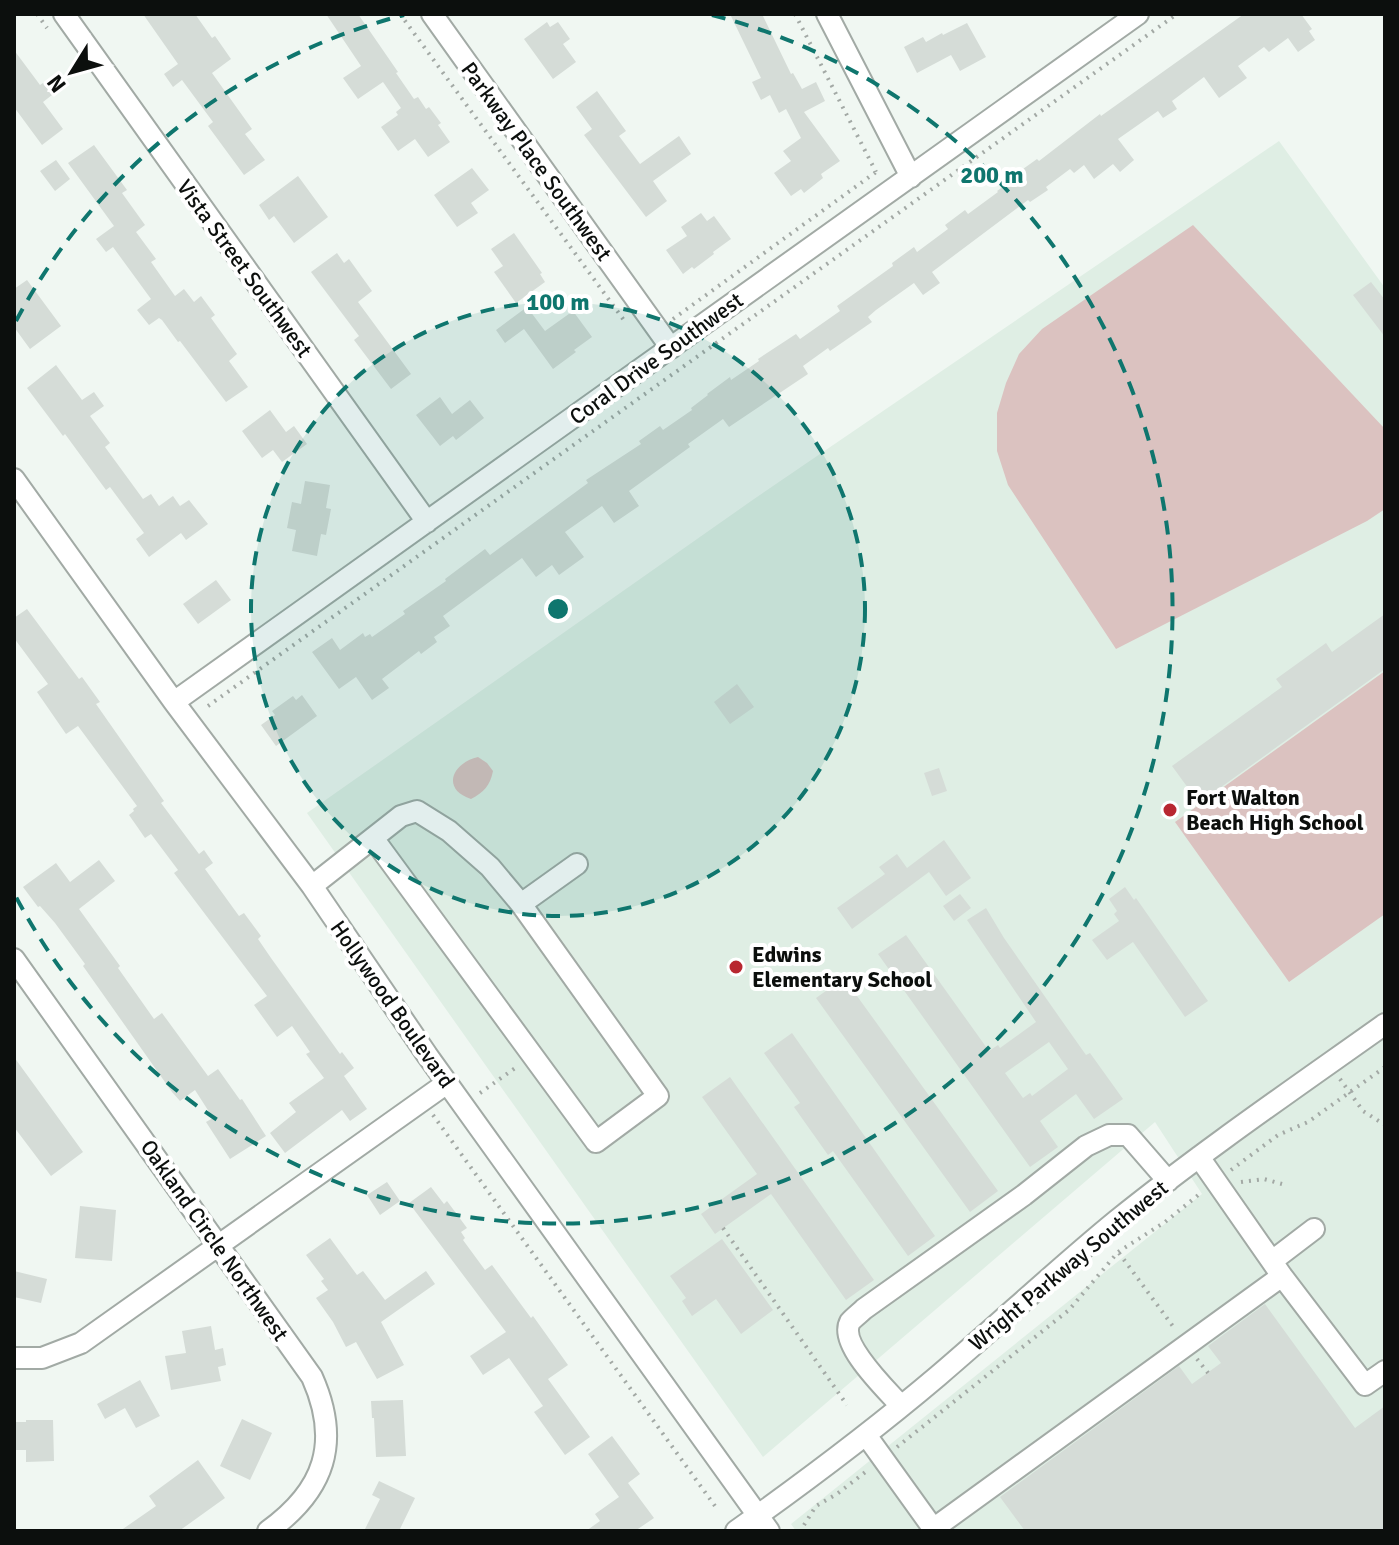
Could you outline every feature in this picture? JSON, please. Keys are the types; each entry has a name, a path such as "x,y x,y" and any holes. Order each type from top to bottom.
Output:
{"street":[{"name":"Vista Street Southwest","path":"64,14 427,522"},
{"name":"Parkway Place Southwest","path":"432,14 671,348"},
{"path":"827,14 911,177"},
{"name":"Coral Drive Southwest","path":"174,702 1138,14"},
{"name":"Hollywood Boulevard","path":"14,479 174,702 312,886 447,1083 763,1523"},
{"path":"312,886 373,838 401,816 417,811 449,831 490,867 521,904 658,1096 596,1142 373,838"},
{"path":"521,904 577,864"},
{"name":"Oakland Circle Northwest","path":"14,959 312,1377 322,1398 327,1434 319,1473 302,1498 268,1531"},
{"name":"Wright Parkway Southwest","path":"736,1531 763,1523 1104,1232 1199,1157 1385,1024"},
{"path":"14,1358 42,1358 81,1343 447,1083"},
{"path":"901,1406 855,1354 847,1334 850,1323 864,1309 1024,1195 1086,1146 1109,1135 1128,1135 1168,1181"},
{"path":"1199,1157 1226,1182 1277,1269 1365,1385 1385,1371"},
{"path":"866,1435 934,1530 1187,1345 1277,1269 1314,1229"}],"path":[{"path":"400,14 634,335"},
{"path":"795,14 876,172"},
{"path":"208,706 1177,14"},
{"path":"463,1105 533,1056"},
{"path":"1329,1063 1363,1111 1385,1125"},
{"path":"804,1525 816,1506 837,1494 1069,1310 1118,1252 1226,1182 1278,1135 1308,1122 1385,1067"},
{"path":"422,1100 715,1506"},
{"path":"1226,1182 1264,1179 1282,1184"},
{"path":"723,1228 847,1405"},
{"path":"1104,1232 1208,1373"}],"shaded area":[{"path":"1279,141 1385,288 1385,1531 796,1531 791,1524 1202,1194 1155,1122 763,1457 307,813 754,499"},
{"path":"1193,225 1385,429 1385,509 1116,649 1008,485 997,451 997,413 1019,354 1042,329"},
{"path":"1385,671 1385,914 1289,982 1175,822"},
{"path":"478,757 493,771 486,788 471,799 456,789 454,776 462,765"}],"building":[{"path":"143,14 195,14 212,38 215,36 231,59 212,73 252,129 245,134 265,160 244,175 208,126 213,122 182,80 173,87 164,74 178,64"},
{"path":"326,14 358,14 414,99 418,97 426,109 429,107 450,142 428,157 415,139 398,151 381,127 398,115 396,112 401,108 383,82 358,99 343,78 361,66"},
{"path":"730,14 762,14 791,74 802,89 816,82 825,101 804,112 840,161 821,174 823,178 804,193 801,189 791,196 774,173 791,161 783,151 801,138 786,109 779,113 770,95 761,100 752,82 761,78"},
{"path":"1244,14 1301,14 1312,29 1309,31 1315,40 1298,52 1288,38 1269,52 1264,47 1238,66 1247,78 1219,98 1204,77 1172,101 1177,109 1163,118 1158,111 1118,139 1134,160 1120,172 1113,164 1094,179 1084,165 1074,173 1070,169 1046,187 1048,190 1030,202 1028,200 932,272 940,283 923,295 914,283 868,317 872,322 803,366 808,374 729,427 723,419 688,444 690,447 629,491 639,506 614,523 602,506 565,532 584,557 559,575 552,565 536,577 522,558 443,616 450,626 434,637 437,642 421,654 419,651 382,679 389,688 372,700 356,677 339,689 312,652 332,638 340,650 363,633 365,637 370,634 372,637 485,549 490,555 588,483 586,480 641,444 639,441 660,426 663,430 692,410 730,377 731,380 796,334 800,339 840,311 837,306 893,266 892,263 914,247 917,252 948,229 945,225 965,210 968,214 1015,178 1013,176 1037,159 1039,161 1100,114"},
{"path":"547,22 550,27 558,22 570,39 563,44 576,62 553,79 524,39"},
{"path":"967,23 986,57 960,71 951,55 917,73 904,47 923,37 926,42"},
{"path":"14,50 40,85 43,83 52,95 43,102 63,129 42,145 14,107"},
{"path":"597,91 626,131 619,136 640,164 679,136 691,154 653,181 667,201 646,217 584,135 592,129 576,107"},
{"path":"94,145 127,190 122,193 145,225 136,232 156,259 151,262 175,296 184,289 194,302 201,296 215,315 211,318 237,354 229,361 248,387 226,402 162,320 159,318 149,325 137,310 151,299 113,247 106,252 96,239 114,226 68,163"},
{"path":"56,160 70,179 55,191 40,171"},
{"path":"472,168 489,190 471,203 478,213 457,227 434,195"},
{"path":"298,176 328,217 294,243 274,216 269,220 259,205"},
{"path":"701,213 707,221 714,216 731,239 694,269 692,267 683,274 666,250 687,236 681,227"},
{"path":"514,233 545,282 516,303 494,272 503,266 491,249"},
{"path":"337,253 344,263 349,259 372,291 358,302 411,374 391,389 354,340 359,336 311,272"},
{"path":"27,280 61,326 30,349 14,327 14,289"},
{"path":"1371,282 1385,300 1385,337 1353,295"},
{"path":"527,307 545,331 573,311 592,337 553,369 524,329 505,343 496,330"},
{"path":"56,365 82,400 94,392 104,406 90,416 110,443 105,447 143,499 151,494 159,506 173,496 180,506 189,500 208,524 186,540 181,533 149,557 136,539 144,533 110,487 106,490 27,388"},
{"path":"440,397 452,414 470,400 484,418 456,440 453,436 440,446 416,415"},
{"path":"270,410 286,432 294,426 307,444 282,462 273,450 262,458 242,431"},
{"path":"305,481 330,485 326,508 331,509 326,535 321,534 317,556 292,551 296,530 287,528 292,502 301,504"},
{"path":"216,580 231,600 198,624 183,604"},
{"path":"27,609 100,702 96,704 164,801 161,803 199,854 204,850 213,863 205,869 239,916 244,913 261,936 258,939 271,958 340,1054 342,1052 354,1068 344,1076 367,1109 350,1121 342,1110 285,1153 270,1133 296,1112 289,1103 324,1078 306,1054 310,1052 292,1026 277,1037 254,1005 267,996 174,873 178,870 151,834 145,838 129,815 137,806 78,726 66,734 37,692 48,684 14,638 14,618"},
{"path":"1385,614 1385,669 1199,803 1172,766 1282,687 1276,679 1326,643 1332,652"},
{"path":"737,684 754,707 730,724 714,702"},
{"path":"302,695 317,716 276,746 261,725 275,715 272,711 293,696 296,700"},
{"path":"939,768 947,791 932,796 924,773"},
{"path":"944,840 971,878 946,896 929,872 852,929 837,908 885,874 879,867 897,854 907,868"},
{"path":"99,860 115,881 79,909 154,1019 162,1013 208,1076 218,1069 266,1136 230,1159 206,1122 213,1118 195,1090 180,1101 172,1092 83,966 85,964 23,887 56,863 70,882"},
{"path":"1125,887 1134,900 1136,898 1208,1001 1185,1017 1133,942 1107,960 1092,940 1119,921 1109,899"},
{"path":"960,894 971,908 954,921 943,906"},
{"path":"986,908 1086,1055 1090,1053 1123,1099 1094,1119 1076,1094 1040,1121 1058,1147 1030,1167 878,954 906,935 989,1051 998,1045 1000,1048 1036,1022 967,920","holes":["1049,1042 1068,1069 1032,1096 1030,1093 1023,1098 1005,1073"]},
{"path":"844,978 998,1191 970,1212 816,998"},
{"path":"792,1033 935,1236 908,1256 833,1151 828,1155 794,1107 800,1103 764,1053"},
{"path":"14,1057 83,1152 51,1176 14,1127"},
{"path":"730,1077 874,1280 846,1300 771,1194 715,1234 701,1214 757,1174 702,1097"},
{"path":"387,1182 400,1201 380,1215 367,1195"},
{"path":"431,1187 444,1204 447,1201 467,1228 461,1232 465,1238 463,1240 485,1270 492,1265 568,1365 548,1379 590,1437 565,1455 534,1412 543,1406 509,1358 483,1375 470,1356 506,1332 409,1203"},
{"path":"80,1206 116,1210 112,1261 75,1258"},
{"path":"330,1238 357,1275 363,1271 385,1300 426,1271 435,1284 381,1322 404,1365 377,1379 356,1342 346,1347 316,1298 328,1290 321,1281 324,1279 306,1255"},
{"path":"722,1239 773,1310 741,1334 716,1299 692,1316 682,1301 686,1298 670,1276"},
{"path":"14,1271 47,1279 41,1303 14,1297"},
{"path":"1265,1304 1355,1428 1385,1406 1385,1531 1025,1531 1000,1497 1179,1366 1192,1384 1221,1363 1208,1346"},
{"path":"211,1326 215,1350 223,1348 226,1365 218,1367 221,1381 171,1390 165,1356 186,1353 182,1331"},
{"path":"140,1380 160,1416 136,1428 125,1408 105,1419 97,1404"},
{"path":"403,1400 406,1456 376,1457 371,1401"},
{"path":"242,1419 272,1433 250,1480 220,1466"},
{"path":"53,1420 54,1461 26,1462 26,1450 14,1450 14,1422"},
{"path":"612,1436 640,1474 628,1483 654,1518 635,1531 586,1531 600,1521 595,1514 619,1497 588,1454"},
{"path":"198,1460 225,1498 179,1531 120,1531 156,1506 149,1496"},
{"path":"379,1481 415,1498 399,1531 364,1531 380,1499 372,1495"}],"place":[{"name":"Fort Walton Beach High School","path":"1170,810"},
{"name":"Edwins Elementary School","path":"736,967"}]}
